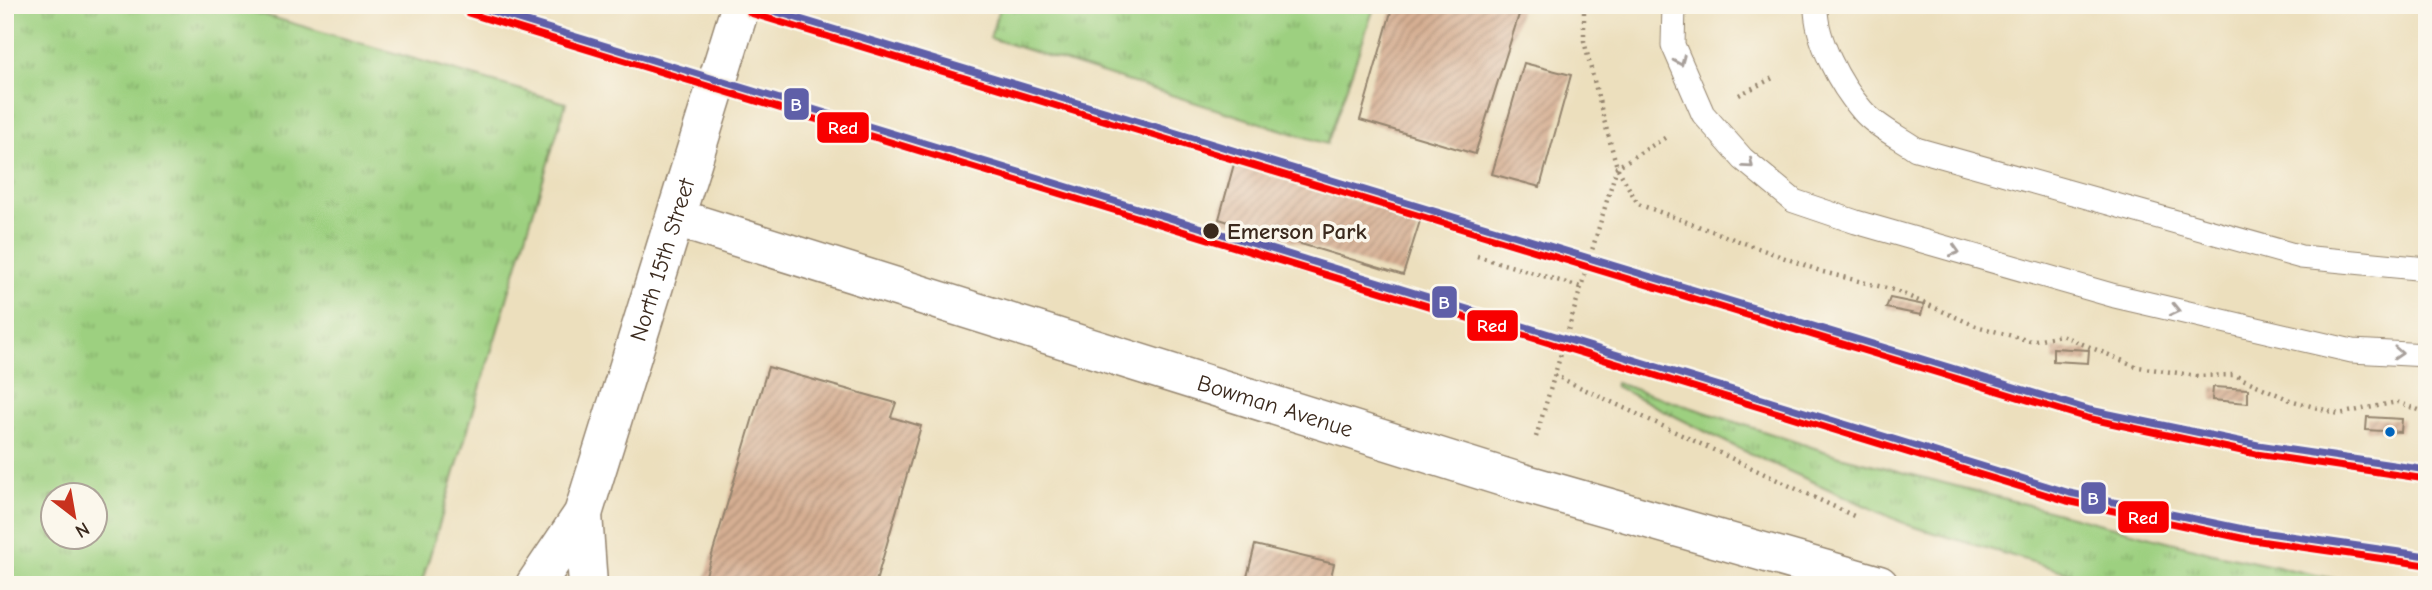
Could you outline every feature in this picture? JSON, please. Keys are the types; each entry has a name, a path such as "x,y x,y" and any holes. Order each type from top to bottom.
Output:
{"street":[{"name":"North 15th Street","path":"535,585 583,513 741,5"},
{"name":"Bowman Avenue","path":"676,218 1519,482 1879,585"},
{"name":"North 15th Street","path":"583,513 588,585"}],"lane":[{"path":"1674,5 1673,45 1703,114 1743,159 1794,201 1856,222 2128,299 2353,351 2427,355"},
{"path":"1816,5 1816,16 1832,63 1863,111 1916,149 2301,257 2427,269"}],"path":[{"path":"1584,5 1584,41 1617,167 1638,204 1823,272 1894,290 1976,326 2030,341 2061,335 2138,367 2198,376 2234,375 2290,400 2339,414 2397,402 2427,413"},
{"path":"1535,439 1617,167 1703,114 1773,78"},
{"path":"1478,256 1580,287"},
{"path":"1554,375 1856,517"}],"green space":[{"path":"5,5 230,5 566,103 421,585 5,585"},
{"path":"1000,5 1375,5 1327,144 990,38"},
{"path":"1616,383 1836,455 2217,554 2363,585 2110,585 1908,525 1740,449 1615,386"}],"building":[{"path":"1393,5 1522,5 1475,154 1360,120"},
{"path":"1524,63 1571,75 1540,187 1492,174"},
{"path":"1234,164 1420,221 1403,275 1219,219"},
{"path":"1890,298 1924,305 1921,315 1886,308"},
{"path":"2053,348 2089,350 2088,363 2053,361"},
{"path":"768,367 896,403 891,417 921,426 875,585 703,585"},
{"path":"2213,387 2248,389 2248,403 2212,400"},
{"path":"2367,417 2402,419 2401,432 2366,430"},
{"path":"1255,545 1334,564 1329,585 1245,585"}],"transit line":[{"name":"B","path":"472,5 2070,493 2248,530 2427,556"},
{"name":"B","path":"754,5 2090,410 2258,445 2427,470"},
{"name":"Red","path":"468,13 2067,501 2246,539 2426,565"},
{"name":"Red","path":"750,13 2087,418 2256,454 2426,479"}],"place":[{"name":"Emerson Park","path":"1211,231"}]}
